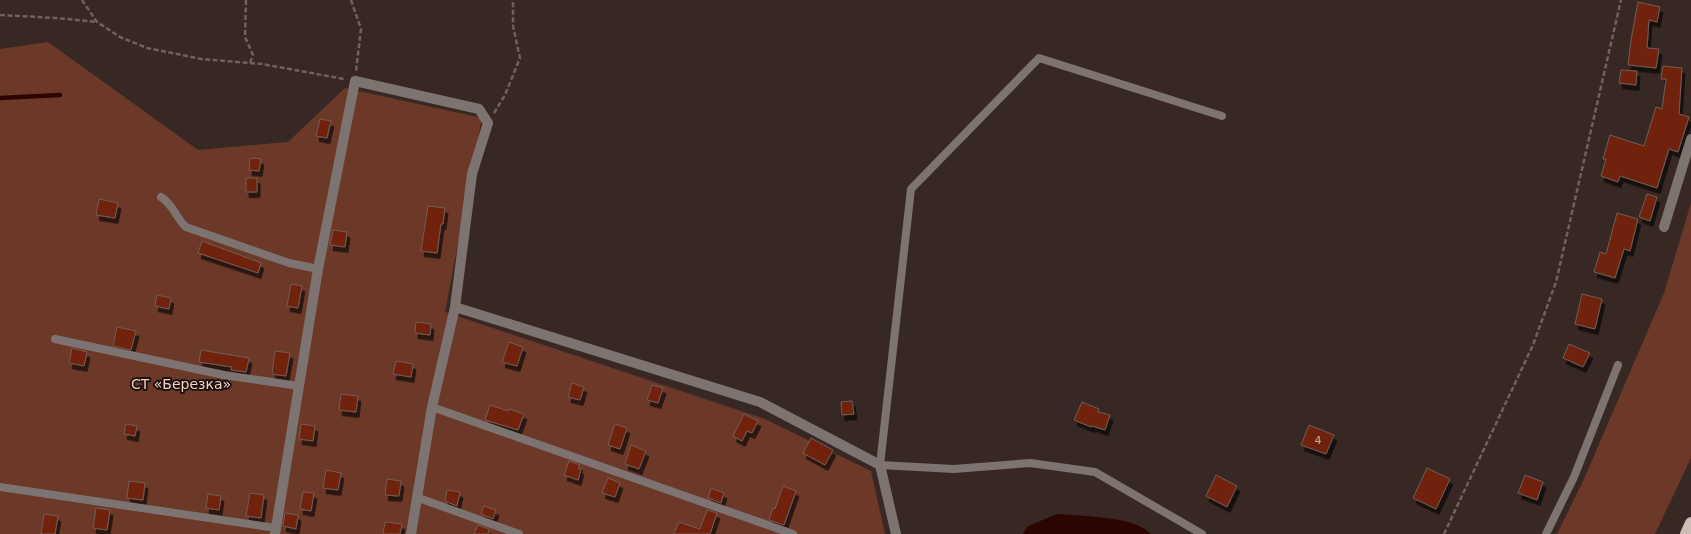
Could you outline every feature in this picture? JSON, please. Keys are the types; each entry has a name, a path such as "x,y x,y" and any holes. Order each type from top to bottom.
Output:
{"main road":[{"path":"1686,534 1691,524"}],"street":[{"path":"275,531 318,269 355,81 480,109 488,123 472,174 455,307 432,407 411,534"},
{"path":"1664,227 1691,139"},
{"path":"455,307 760,402 880,465 896,534"}],"lane":[{"path":"1202,534 1095,472 1030,463 954,469 880,465 911,188 1039,58 1222,116"},
{"path":"161,197 170,203 179,221 186,227 288,263 318,269"},
{"path":"55,339 224,375 299,386"},
{"path":"1546,534 1574,477 1618,365"},
{"path":"432,407 793,534"},
{"path":"0,486 275,531"},
{"path":"416,497 519,534"}],"path":[{"path":"82,0 97,22 120,37 146,48 201,59 250,63 355,81 360,29 351,0"},
{"path":"246,0 245,37 253,54 250,63"},
{"path":"488,123 505,96 520,58 513,26 512,0"},
{"path":"1444,534 1534,345 1556,282 1621,0"},
{"path":"0,15 97,22"}],"green space":[{"name":"СТ «Березка»","path":"48,42 198,150 288,142 345,88 482,118 445,312 765,419 871,471 885,534 0,534 0,49"},
{"path":"1691,203 1691,458 1655,534 1557,534 1584,479 1664,293"}],"shaded area":[{"path":"1057,514 1121,520 1143,528 1151,534 1023,534 1028,526"}],"building":[{"path":"1638,2 1660,7 1657,22 1649,20 1647,48 1659,49 1656,68 1628,65"},
{"path":"1663,66 1682,68 1679,114 1689,117 1678,152 1669,149 1657,188 1620,176 1618,182 1601,176 1606,159 1603,159 1610,135 1644,146 1656,107 1662,109 1666,79 1661,79"},
{"path":"1621,70 1637,71 1636,85 1619,83"},
{"path":"320,119 331,121 327,138 316,136"},
{"path":"250,158 261,159 259,171 249,170"},
{"path":"246,178 257,178 257,192 246,192"},
{"path":"1647,194 1657,197 1650,221 1639,217"},
{"path":"99,199 118,203 115,218 96,215"},
{"path":"428,206 445,208 437,253 421,251"},
{"path":"1617,213 1638,219 1630,251 1624,249 1615,278 1594,272 1600,252 1606,254"},
{"path":"333,230 347,232 345,247 330,245"},
{"path":"202,241 261,263 258,273 198,253"},
{"path":"291,284 302,286 298,308 287,306"},
{"path":"1582,294 1602,299 1595,329 1575,324"},
{"path":"157,295 171,298 169,309 155,306"},
{"path":"416,322 431,324 430,335 415,333"},
{"path":"117,327 136,331 131,350 113,346"},
{"path":"509,342 523,347 517,366 502,362"},
{"path":"1569,344 1590,353 1583,367 1563,358"},
{"path":"72,348 87,352 84,366 69,363"},
{"path":"201,350 249,358 246,372 231,370 232,367 199,362"},
{"path":"275,351 290,353 286,376 272,374"},
{"path":"396,361 413,364 411,377 393,374"},
{"path":"572,383 584,387 580,400 568,397"},
{"path":"652,385 663,388 658,403 647,400"},
{"path":"341,394 358,396 356,412 339,410"},
{"path":"852,401 854,414 842,415 841,402"},
{"path":"1082,402 1099,409 1098,412 1110,415 1105,430 1074,420"},
{"path":"490,405 524,414 518,430 485,420"},
{"path":"744,414 758,421 752,433 747,431 742,441 733,436"},
{"path":"126,424 137,426 135,436 124,434"},
{"path":"301,424 315,426 313,441 299,439"},
{"path":"615,424 627,428 620,449 608,445"},
{"path":"1309,425 1334,435 1326,454 1301,445"},
{"path":"811,438 833,450 825,465 803,453"},
{"path":"631,445 646,451 639,469 625,464"},
{"path":"569,461 580,465 578,468 581,469 578,480 564,475"},
{"path":"1427,468 1450,479 1436,509 1413,498"},
{"path":"326,470 341,473 338,490 323,488"},
{"path":"1216,475 1237,486 1227,507 1206,496"},
{"path":"1525,475 1543,482 1537,500 1518,493"},
{"path":"608,478 620,483 615,497 602,493"},
{"path":"387,479 401,481 399,496 385,495"},
{"path":"129,481 145,483 143,500 127,498"},
{"path":"783,486 796,491 784,525 769,520"},
{"path":"711,488 724,493 721,503 708,498"},
{"path":"447,490 460,492 457,506 445,501"},
{"path":"303,492 314,493 311,511 300,509"},
{"path":"250,493 264,495 261,518 246,516"},
{"path":"208,494 221,496 219,510 206,508"},
{"path":"484,506 496,510 493,519 481,514"},
{"path":"96,508 110,510 107,530 93,528"},
{"path":"707,510 717,513 710,534 674,534 679,522 700,529"},
{"path":"285,513 298,515 296,529 283,526"},
{"path":"44,514 58,516 55,534 41,534"},
{"path":"385,522 402,524 400,534 383,534"},
{"path":"478,525 489,529 488,534 474,534"}],"waterway":[{"path":"0,98 60,95"}]}
